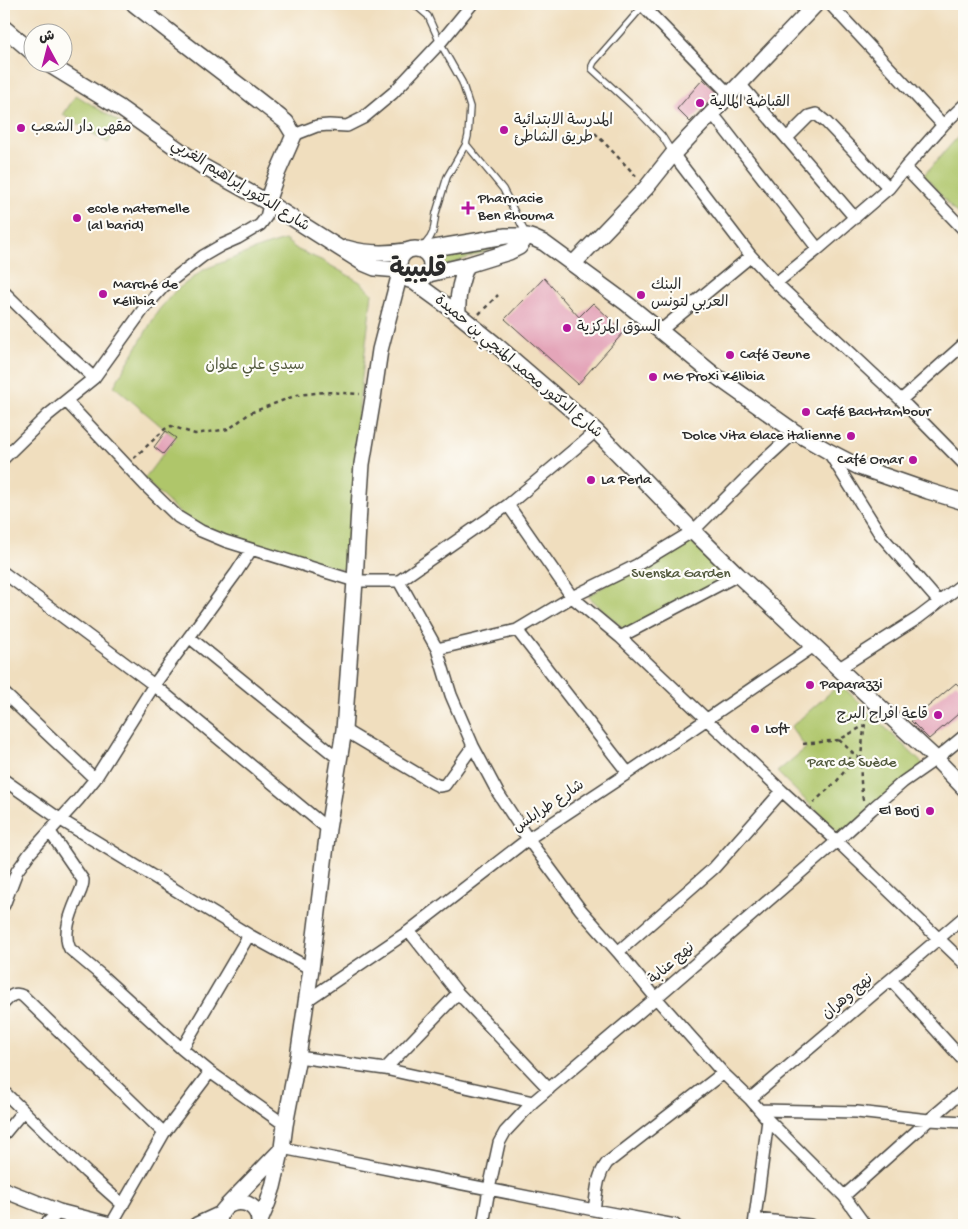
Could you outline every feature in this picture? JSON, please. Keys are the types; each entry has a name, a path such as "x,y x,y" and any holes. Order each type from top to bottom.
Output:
{"street":[{"path":"134,4 286,122 294,135"},
{"path":"4,458 48,415 94,378 145,307 163,286 202,256 260,225 266,217 267,202 294,135 317,126 347,126 363,118 393,93 440,43 472,4"},
{"path":"830,4 943,126"},
{"path":"642,5 787,138 855,218"},
{"path":"574,264 646,188 673,154 735,89 808,7"},
{"path":"4,28 22,43"},
{"name":"شارع الدكتور إبراهيم الغربي","path":"61,72 120,108 202,166 267,202 364,263 406,277"},
{"path":"776,283 818,250 889,188 905,168 964,105"},
{"path":"712,113 818,250"},
{"path":"787,138 809,116 816,114 826,122 889,188"},
{"path":"673,154 751,256 776,283 901,400 964,464"},
{"path":"905,168 964,230"},
{"path":"335,245 364,252 393,253 506,236 527,236 533,238 574,264 626,303 713,374 795,432 859,467 964,502"},
{"path":"429,274 467,266 515,250 527,236"},
{"path":"260,1223 273,1187 282,1148 312,969 328,829 344,730 362,464 380,350 389,317 406,277 399,262 400,257 416,250 426,253 431,263 429,274 424,279 406,277"},
{"path":"660,331 751,256"},
{"path":"458,314 457,304 460,284 467,266"},
{"name":"شارع الدكتور محمد المنجي بن حميدة","path":"406,277 478,330 596,431 738,575 936,759 964,788"},
{"path":"5,297 94,378"},
{"path":"901,400 964,344"},
{"path":"66,401 178,517 201,531 225,541 355,581 399,581 508,505 596,431"},
{"path":"437,649 516,630 572,597 637,565 693,531 795,432"},
{"path":"828,451 880,534 939,602"},
{"path":"508,505 572,597 620,637 964,963"},
{"path":"4,905 17,871 30,853 61,820 95,779 154,685 251,550"},
{"path":"4,573 154,685 328,829"},
{"path":"620,637 738,575"},
{"path":"399,581 437,649 451,695 473,746 498,793 528,839 580,910 656,998 723,1073 844,1196 865,1225"},
{"path":"838,669 918,618 964,583"},
{"path":"516,630 628,773"},
{"path":"189,637 339,759"},
{"name":"شارع طرابلس","path":"306,1002 409,931 528,839 814,646"},
{"path":"4,693 95,779"},
{"path":"344,730 439,786 445,785 473,746"},
{"name":"نهج عنابة","path":"483,1225 498,1143 505,1132 532,1102 656,998 903,782 936,759 964,736"},
{"path":"4,780 61,820 249,936 312,969"},
{"path":"618,952 714,868 782,791"},
{"path":"50,832 83,880 83,887 77,897 70,917 67,935 70,950 102,975 182,1049 210,1072 285,1125"},
{"name":"نهج وهران","path":"750,1099 964,916"},
{"path":"409,931 458,993 549,1089"},
{"path":"182,1049 249,936"},
{"path":"891,980 964,1061"},
{"path":"385,1069 458,993"},
{"path":"4,1003 15,994 23,996 164,1132"},
{"path":"298,1057 385,1069 532,1102"},
{"path":"4,1190 59,1212 110,1225 164,1132 210,1072"},
{"path":"594,1210 599,1176 607,1163 723,1073"},
{"path":"844,1196 964,1090"},
{"path":"4,1092 86,1172 123,1205"},
{"path":"4,1134 23,1111"},
{"path":"765,1115 857,1112 964,1122"},
{"path":"765,1115 754,1222 810,1225"},
{"path":"282,1148 675,1225"},
{"path":"222,1215 282,1148"},
{"path":"197,1225 222,1215 233,1203 240,1202 253,1207 260,1223"},
{"path":"45,1225 59,1212"}],"lane":[{"path":"414,4 428,16 440,43 462,82 470,107 466,144 447,176 436,213 433,232 426,244 416,250"},
{"path":"642,5 594,62 592,69 662,136 673,154"},
{"path":"466,144 503,189 527,236"}],"path":[{"path":"595,133 646,188"},
{"path":"469,324 498,295"},
{"path":"126,465 165,429 171,426 195,434 229,429 250,412 297,394 325,392 360,394 373,398"},
{"path":"872,809 863,800 861,760 867,710 874,703"},
{"path":"803,744 839,740 865,725"},
{"path":"839,740 861,760"},
{"path":"804,811 837,781 847,768 852,752"}],"green space":[{"path":"76,95 121,123 108,143 63,115"},
{"path":"964,130 964,222 924,175"},
{"name":"سيدي علي علوان","path":"285,240 298,250 321,260 360,282 372,293 360,394 348,571 208,532 184,517 144,479 175,438 114,386 158,311 175,291 205,269"},
{"path":"514,241 443,267 438,251"},
{"name":"Svenska Garden","path":"686,537 730,578 631,636 588,596"},
{"name":"Parc de Suède","path":"840,684 924,765 843,837 777,772 806,748 791,727"}],"building":[{"name":"القباضة المالية","path":"703,79 718,93 690,122 677,109"},
{"name":"السوق المركزية","path":"544,278 579,317 593,303 624,332 578,384 505,319"},
{"path":"166,431 176,438 163,454 154,447"},
{"name":"قاعة افراح البرج","path":"956,683 964,691 964,709 929,739 911,721"}],"place":[{"name":"القباضة المالية","path":"700,103"},
{"name":"مقهى دار الشعب","path":"21,128"},
{"name":"المدرسة الابتدائية طريق الشاطئ","path":"504,130"},
{"name":"Pharmacie Ben Rhouma","path":"468,208"},
{"name":"ecole maternelle (al barid)","path":"77,218"},
{"name":"Marché de Kélibia","path":"103,294"},
{"name":"البنك العربي لتونس","path":"641,295"},
{"name":"السوق المركزية","path":"567,328"},
{"name":"Café Jeune","path":"730,355"},
{"name":"MG Proxi Kélibia","path":"653,377"},
{"name":"Café Bachtambour","path":"806,412"},
{"name":"Dolce Vita Glace italienne","path":"851,436"},
{"name":"Café Omar","path":"913,460"},
{"name":"La Perla","path":"591,480"},
{"name":"Paparazzi","path":"810,685"},
{"name":"قاعة افراح البرج","path":"938,715"},
{"name":"Loft","path":"755,729"},
{"name":"El Borj","path":"930,811"}],"district":[{"name":"قليبية","path":"418,271"}]}
